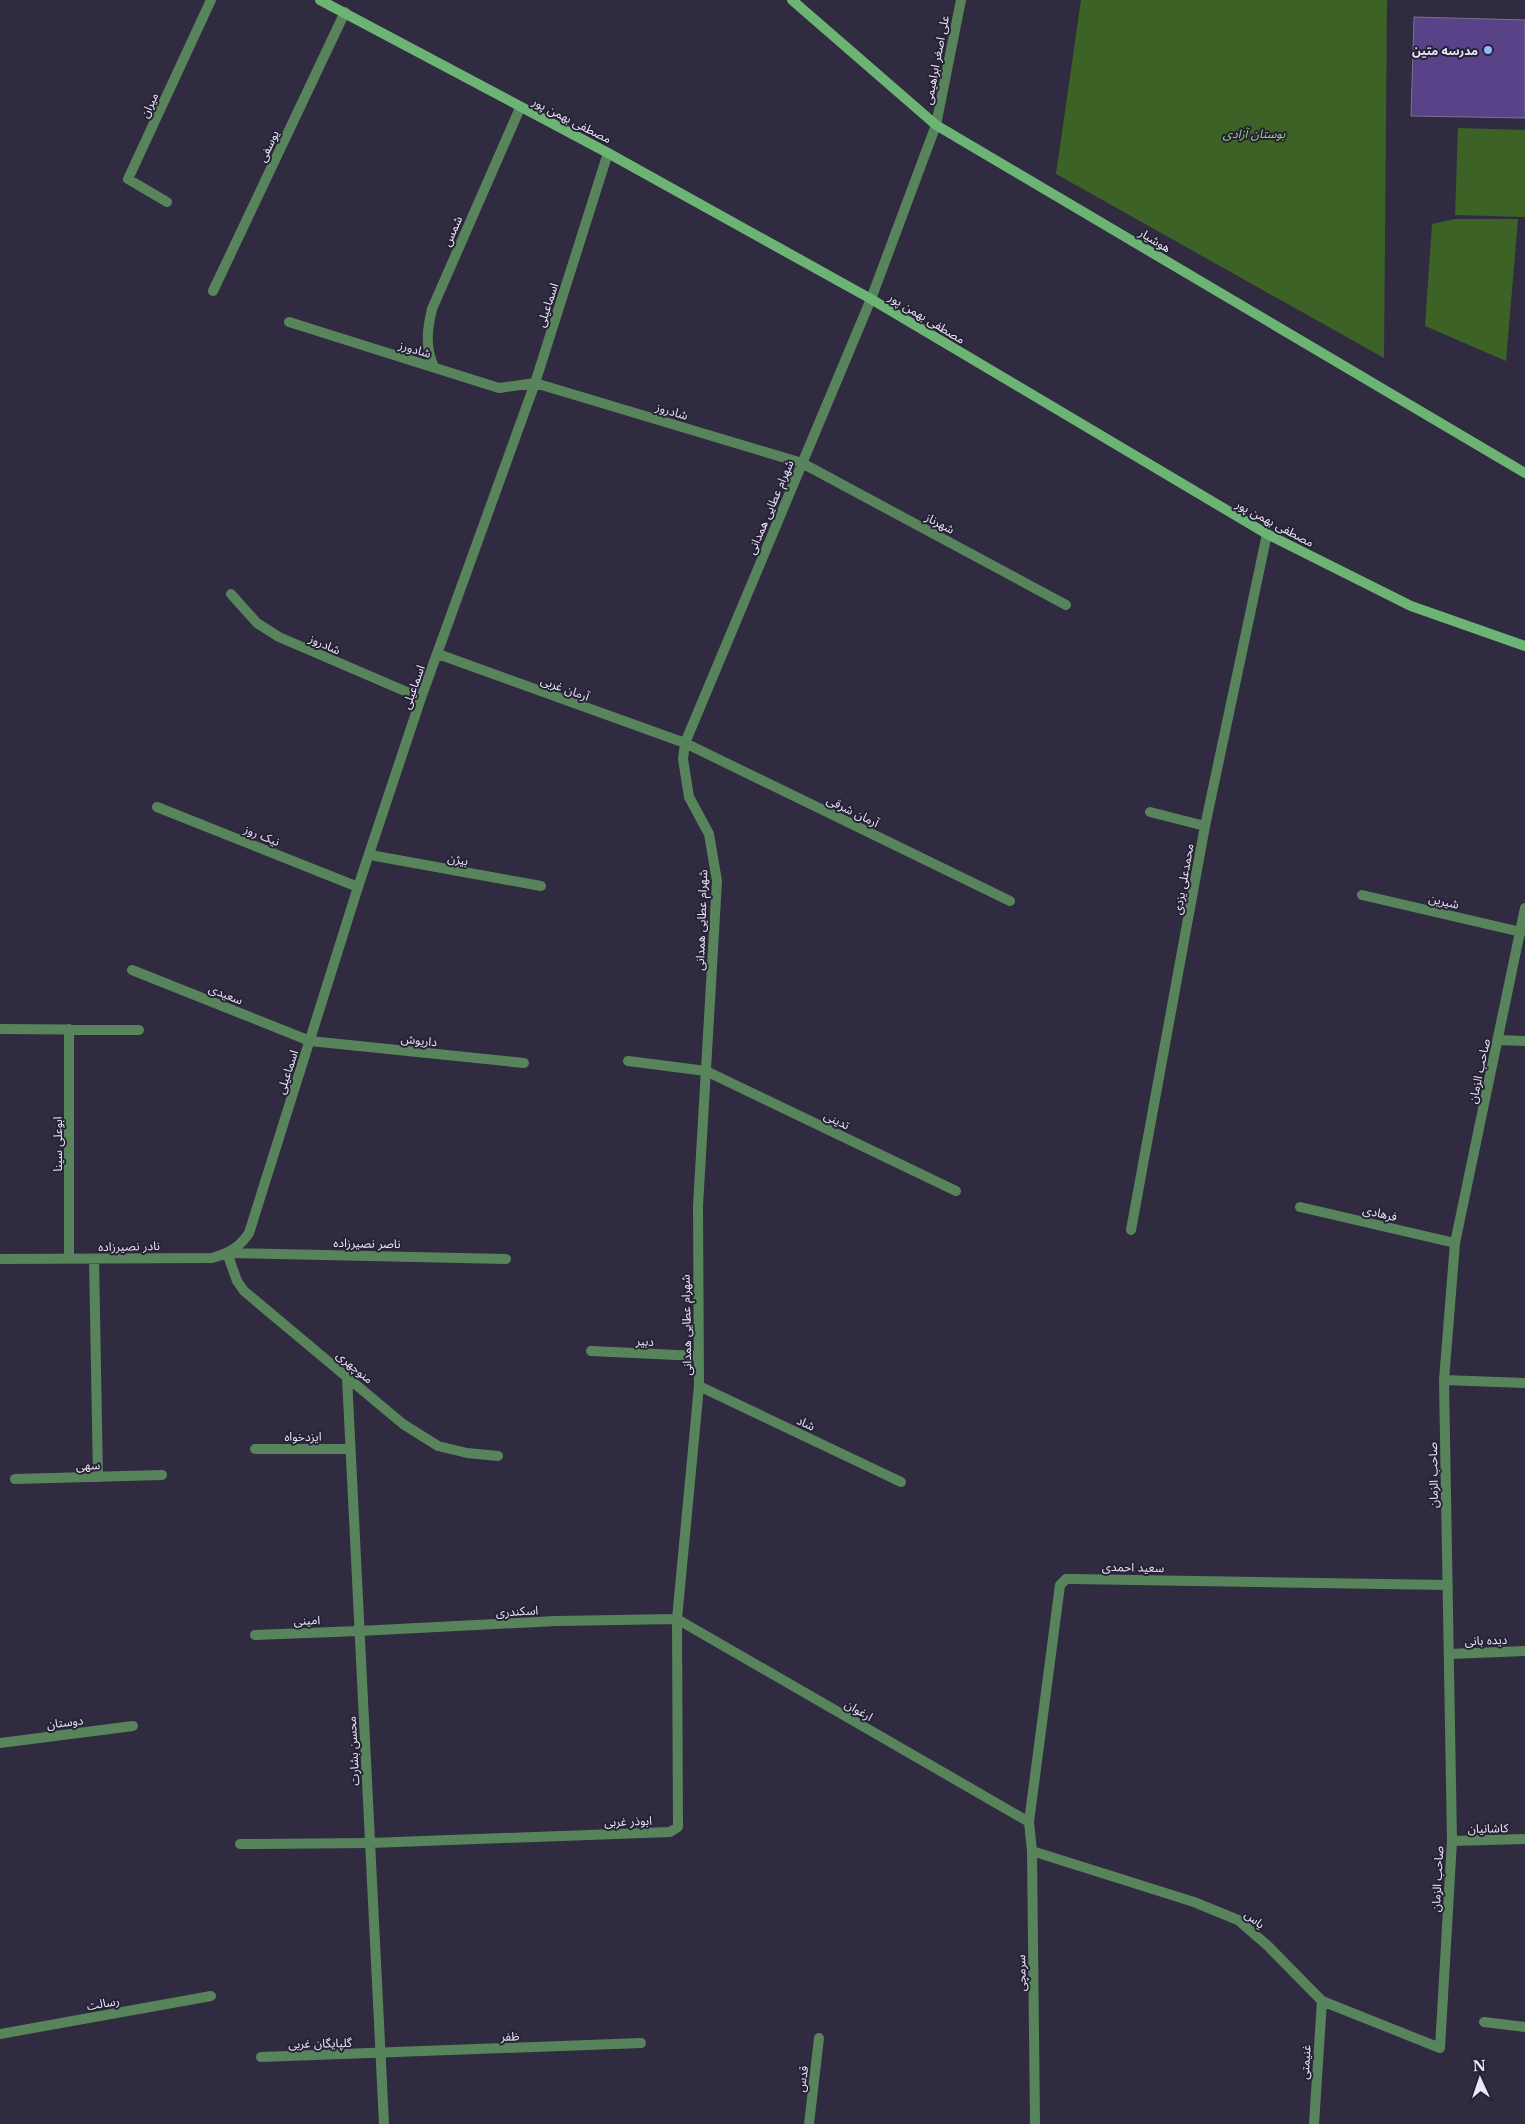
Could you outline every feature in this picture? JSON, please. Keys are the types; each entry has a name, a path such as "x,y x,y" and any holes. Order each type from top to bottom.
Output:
{"main road":[{"name":"مصطفی بهمن پور","path":"320,0 520,108 608,153 871,299 1267,534 1411,606 1525,646"},
{"name":"هوشیار","path":"792,0 936,126 1525,473"}],"street":[{"name":"میران","path":"167,202 128,179 211,0"},
{"name":"علی اصغر ابراهیمی","path":"936,126 961,0"},
{"name":"یوسفی","path":"212,291 345,12"},
{"name":"شمس","path":"434,367 429,356 426,335 432,309 520,108"},
{"name":"شهرام عطایی همدانی","path":"677,1620 699,1386 698,1206 717,881 709,834 689,797 683,759 685,744 871,299 936,126"},
{"name":"اسماعیلی","path":"249,1233 358,886 422,698 535,383 608,153"},
{"name":"شادورز","path":"289,322 499,388 535,383"},
{"name":"شادروز","path":"535,383 802,463"},
{"name":"شهرناز","path":"802,463 1066,605"},
{"name":"محمدعلی یزدی","path":"1131,1230 1205,826 1267,534"},
{"name":"شادروز","path":"232,594 257,623 279,637 422,698"},
{"name":"آرمان غربی","path":"438,654 685,744"},
{"name":"آرمان شرقی","path":"685,744 1010,901"},
{"name":"نیک روز","path":"157,807 358,886"},
{"path":"1150,812 1205,826"},
{"name":"بیژن","path":"370,855 541,886"},
{"name":"شیرین","path":"1362,895 1521,932"},
{"name":"صاحب الزمان","path":"1440,2048 1452,1841 1444,1380 1455,1243 1525,908"},
{"name":"سعیدی","path":"132,970 310,1041"},
{"path":"0,1029 139,1030"},
{"name":"ابوعلی سینا","path":"69,1029 70,1259"},
{"path":"1498,1040 1525,1041"},
{"name":"داریوش","path":"310,1041 524,1063"},
{"name":"تدینی","path":"628,1061 706,1071 956,1191"},
{"name":"فرهادی","path":"1300,1207 1455,1243"},
{"name":"نادر نصیرزاده","path":"0,1259 212,1258 240,1246 249,1233"},
{"name":"ناصر نصیرزاده","path":"227,1253 506,1259"},
{"name":"منوچهری","path":"227,1253 237,1281 244,1290 403,1424 438,1446 467,1453 498,1456"},
{"path":"94,1259 98,1477"},
{"name":"دبیر","path":"591,1351 698,1356"},
{"name":"محسن بشارت","path":"347,1377 384,2124"},
{"path":"1444,1380 1525,1383"},
{"name":"شاد","path":"699,1386 901,1482"},
{"name":"ایزدخواه","path":"255,1449 350,1448"},
{"name":"سهی","path":"15,1479 162,1475"},
{"name":"سعید احمدی","path":"1029,1822 1060,1585 1066,1579 1448,1585"},
{"name":"اسکندری","path":"360,1631 556,1621 677,1620"},
{"name":"ارغوان","path":"677,1620 1029,1822"},
{"name":"ابوذر غربی","path":"370,1843 670,1832 678,1827 677,1620"},
{"name":"امینی","path":"255,1635 360,1631"},
{"name":"دیده بانی","path":"1449,1654 1525,1650"},
{"name":"دوستان","path":"0,1743 133,1726"},
{"name":"سرمچی","path":"1029,1822 1032,1851 1035,2124"},
{"name":"کاشانیان","path":"1452,1841 1525,1839"},
{"path":"240,1844 370,1843"},
{"name":"یاس","path":"1032,1851 1194,1902 1238,1920 1268,1946 1322,2001 1440,2048"},
{"name":"رسالت","path":"0,2034 211,1996"},
{"name":"غنیمتی","path":"1314,2124 1322,2001"},
{"path":"1484,2022 1525,2027"},
{"name":"قدس","path":"809,2124 819,2038"},
{"name":"ظفر","path":"380,2054 641,2043"},
{"name":"گلپایگان غربی","path":"261,2058 380,2054"}],"green space":[{"name":"بوستان آزادی","path":"1081,0 1387,0 1384,358 1056,174"},
{"path":"1458,128 1525,130 1525,217 1455,215"},
{"path":"1455,219 1518,219 1506,361 1425,326 1432,224"}],"building":[{"path":"1414,17 1525,20 1525,118 1411,116"}],"place":[{"name":"مدرسه متین","path":"1488,50"}]}
